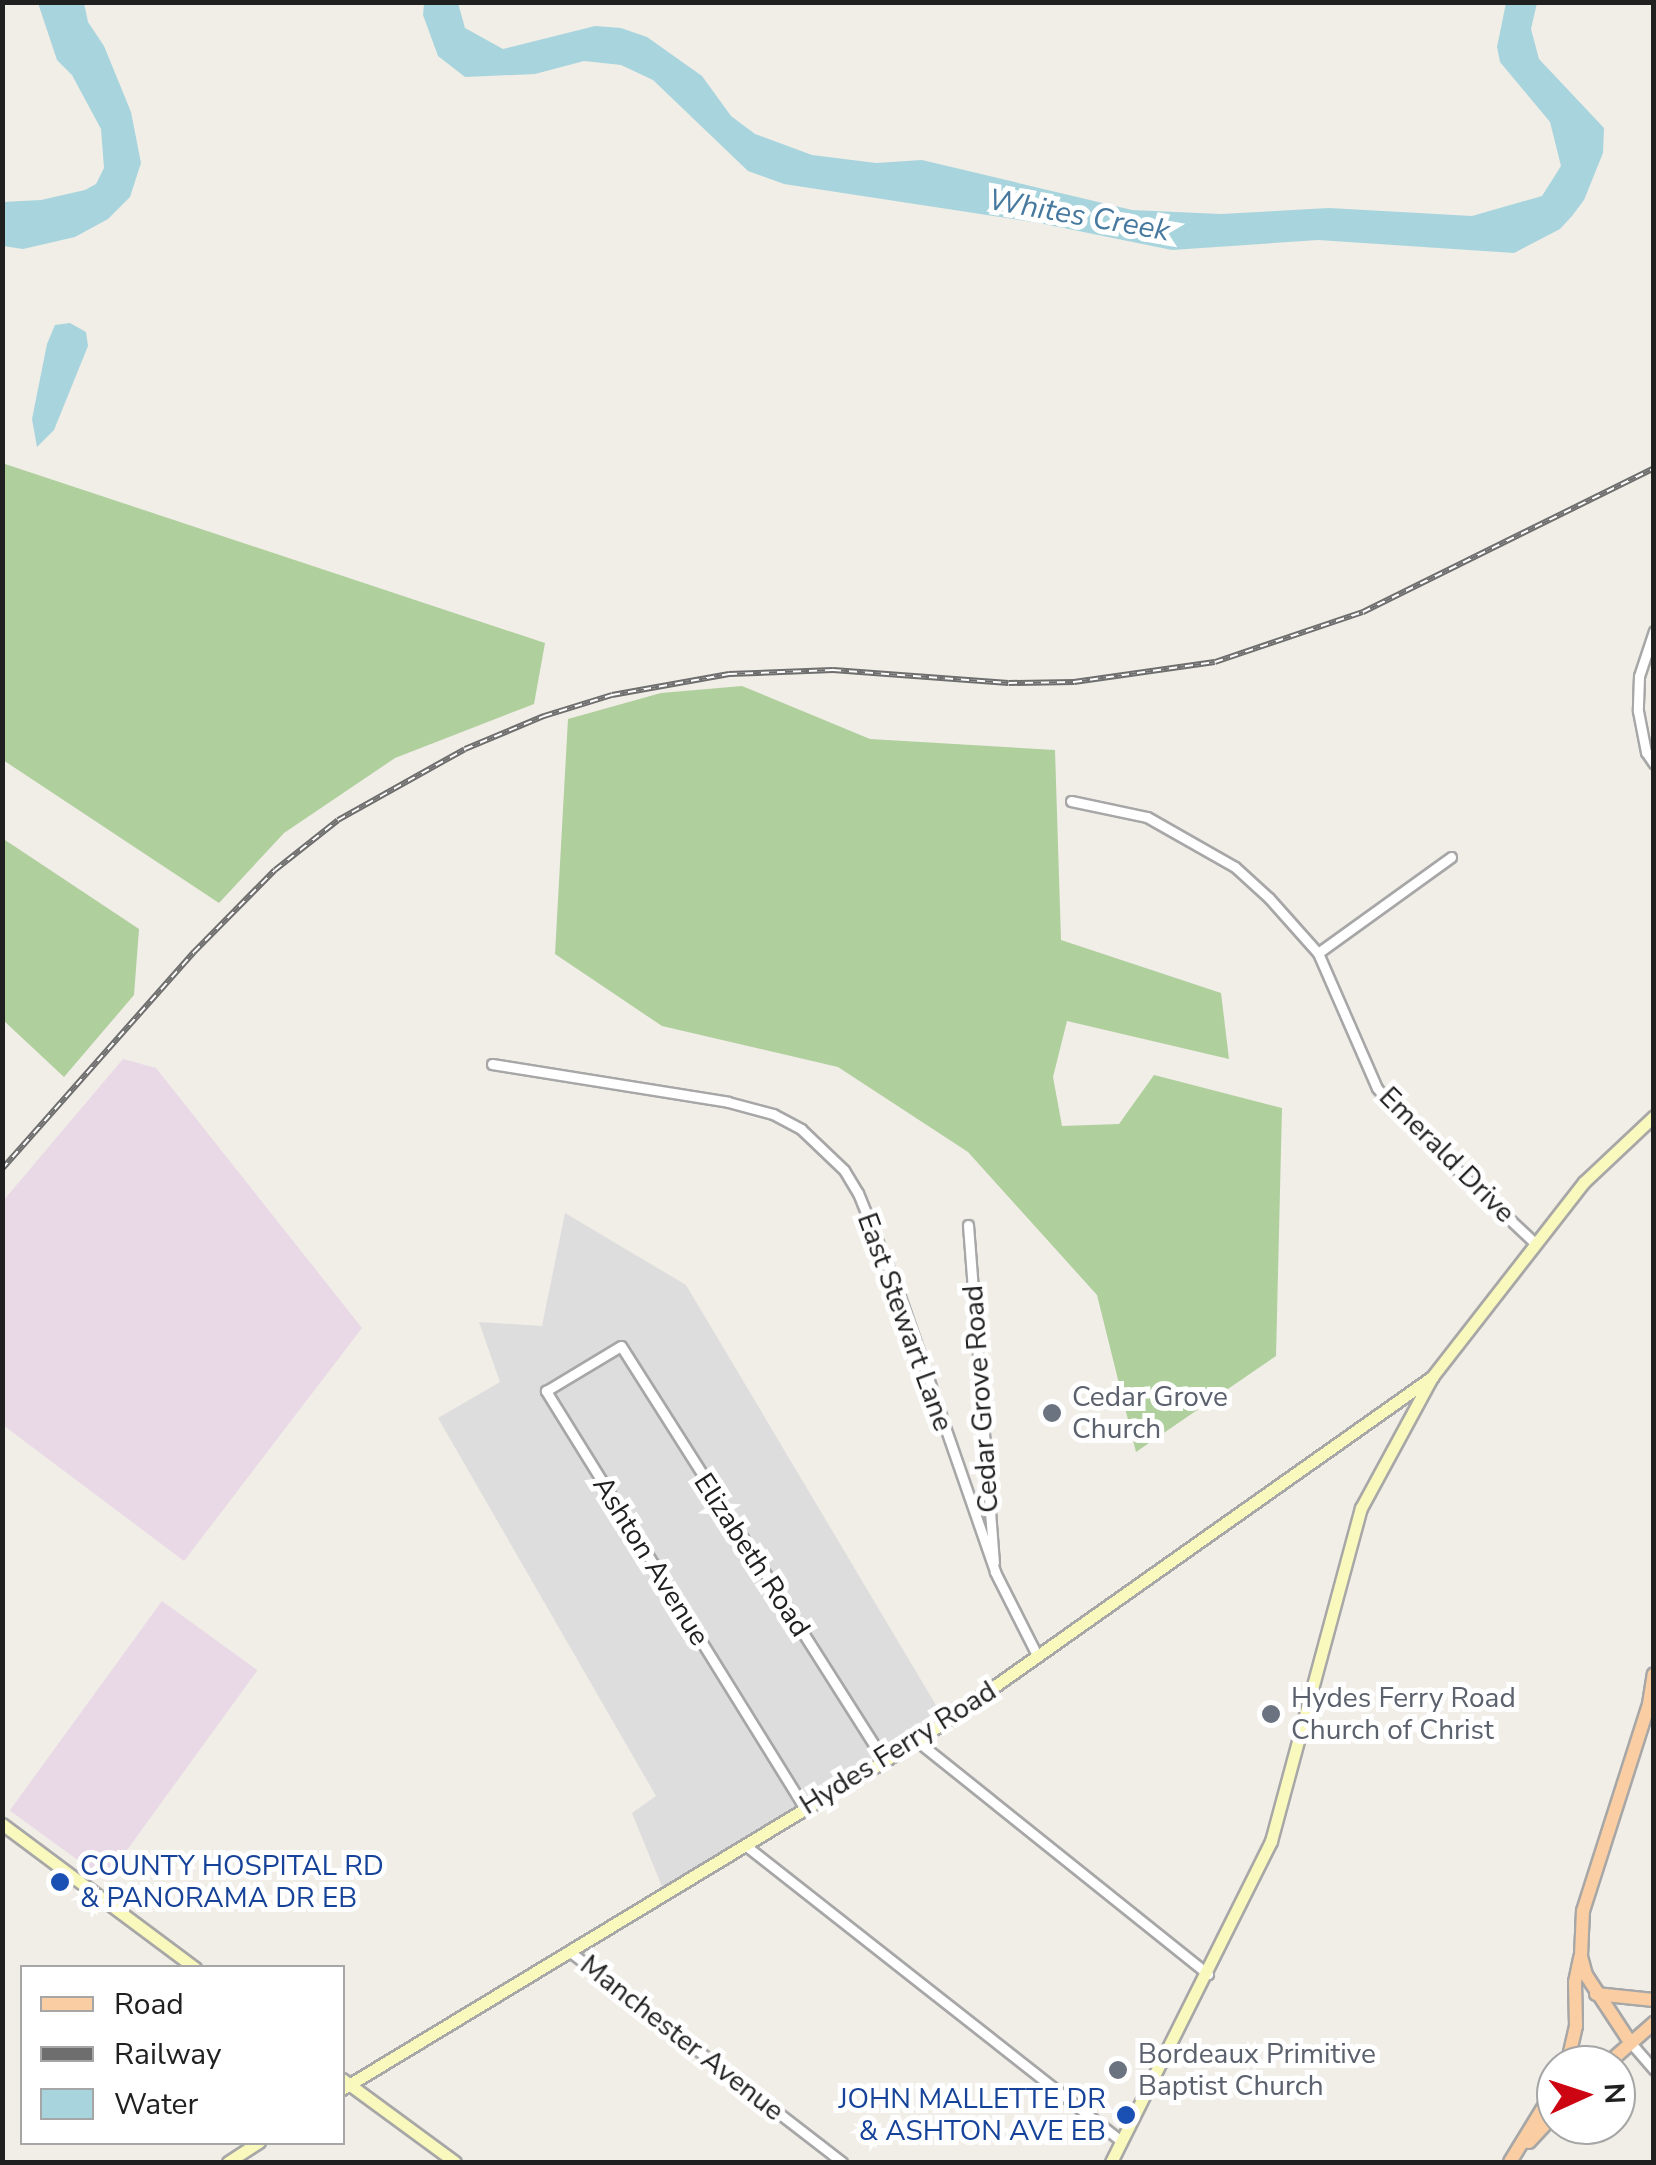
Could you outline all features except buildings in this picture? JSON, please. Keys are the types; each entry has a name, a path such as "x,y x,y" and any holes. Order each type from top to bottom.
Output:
{"main road":[{"path":"1572,2045 1583,1911 1638,1738 1654,1674"},
{"path":"1581,1956 1596,1994 1630,2042"},
{"path":"1596,1994 1621,2000 1654,2000"},
{"path":"1627,2045 1654,2024"},
{"path":"1511,2162 1536,2120"},
{"path":"1511,2162 1536,2135"}],"street":[{"path":"1654,631 1638,676 1646,752 1654,764"},
{"name":"Emerald Drive","path":"1071,801 1147,817 1234,867 1269,898 1318,953 1377,1088 1399,1115 1534,1242"},
{"path":"1318,953 1451,857"},
{"name":"East Stewart Lane","path":"492,1064 728,1102 772,1114 800,1129 824,1150 858,1193 878,1240 995,1572 1038,1657"},
{"path":"1110,2162 1208,1974 1271,1841 1362,1508 1432,1376 1584,1182 1654,1116"},
{"name":"Cedar Grove Road","path":"968,1226 995,1572"},
{"name":"Elizabeth Road","path":"622,1348 884,1760"},
{"name":"Ashton Avenue","path":"622,1348 546,1391 804,1808"},
{"name":"Hydes Ferry Road","path":"345,2084 917,1741 1432,1376"},
{"path":"917,1741 1208,1974"},
{"path":"2,1824 190,1965"},
{"path":"745,1846 1120,2140"},
{"name":"Manchester Avenue","path":"569,1951 842,2162"},
{"path":"1630,2042 1654,2070"},
{"path":"345,2084 455,2162"},
{"path":"228,2162 254,2145"}],"shaded area":[{"path":"123,1059 156,1068 362,1328 184,1561 3,1425 3,1201"},
{"path":"565,1213 686,1285 943,1717 663,1889 632,1813 656,1796 438,1418 500,1382 479,1322 542,1326"},
{"path":"162,1601 257,1670 105,1880 10,1811"}],"green space":[{"path":"2,463 545,643 534,704 395,758 284,833 219,903 3,760"},
{"path":"742,686 870,739 1055,750 1061,940 1221,993 1229,1059 1067,1021 1053,1077 1062,1126 1119,1124 1154,1075 1282,1108 1276,1356 1136,1452 1097,1295 968,1152 838,1067 662,1026 555,954 568,719 661,693"},
{"path":"2,838 139,929 134,995 64,1077 3,1020"}],"water":[{"path":"38,3 84,3 88,22 104,46 131,112 141,163 130,197 108,219 75,237 23,249 3,246 3,202 41,200 85,190 96,184 104,168 101,129 72,75 57,60"},
{"name":"Whites Creek","path":"424,3 458,3 465,28 503,49 595,26 621,28 647,37 702,76 731,116 755,134 812,155 876,163 922,160 1132,210 1221,214 1329,208 1472,216 1542,196 1561,166 1550,122 1500,62 1497,47 1506,3 1537,3 1531,29 1539,59 1604,128 1603,153 1584,200 1572,216 1560,229 1514,253 1318,240 1172,250 1039,223 784,184 748,171 653,80 621,65 584,61 535,74 465,77 438,56 423,15"},
{"path":"70,323 86,332 88,346 54,430 37,447 32,419 47,344 55,325"}],"railway":[{"path":"2,1169 194,952 275,870 338,820 465,749 544,716 612,695 729,674 833,670 1009,683 1074,682 1215,662 1363,612 1654,468"}],"place":[{"name":"Cedar Grove Church","path":"1052,1413"},
{"name":"Hydes Ferry Road Church of Christ","path":"1271,1714"},
{"name":"COUNTY HOSPITAL RD & PANORAMA DR EB","path":"60,1882"},
{"name":"Bordeaux Primitive Baptist Church","path":"1118,2070"},
{"name":"JOHN MALLETTE DR & ASHTON AVE EB","path":"1126,2115"}]}
